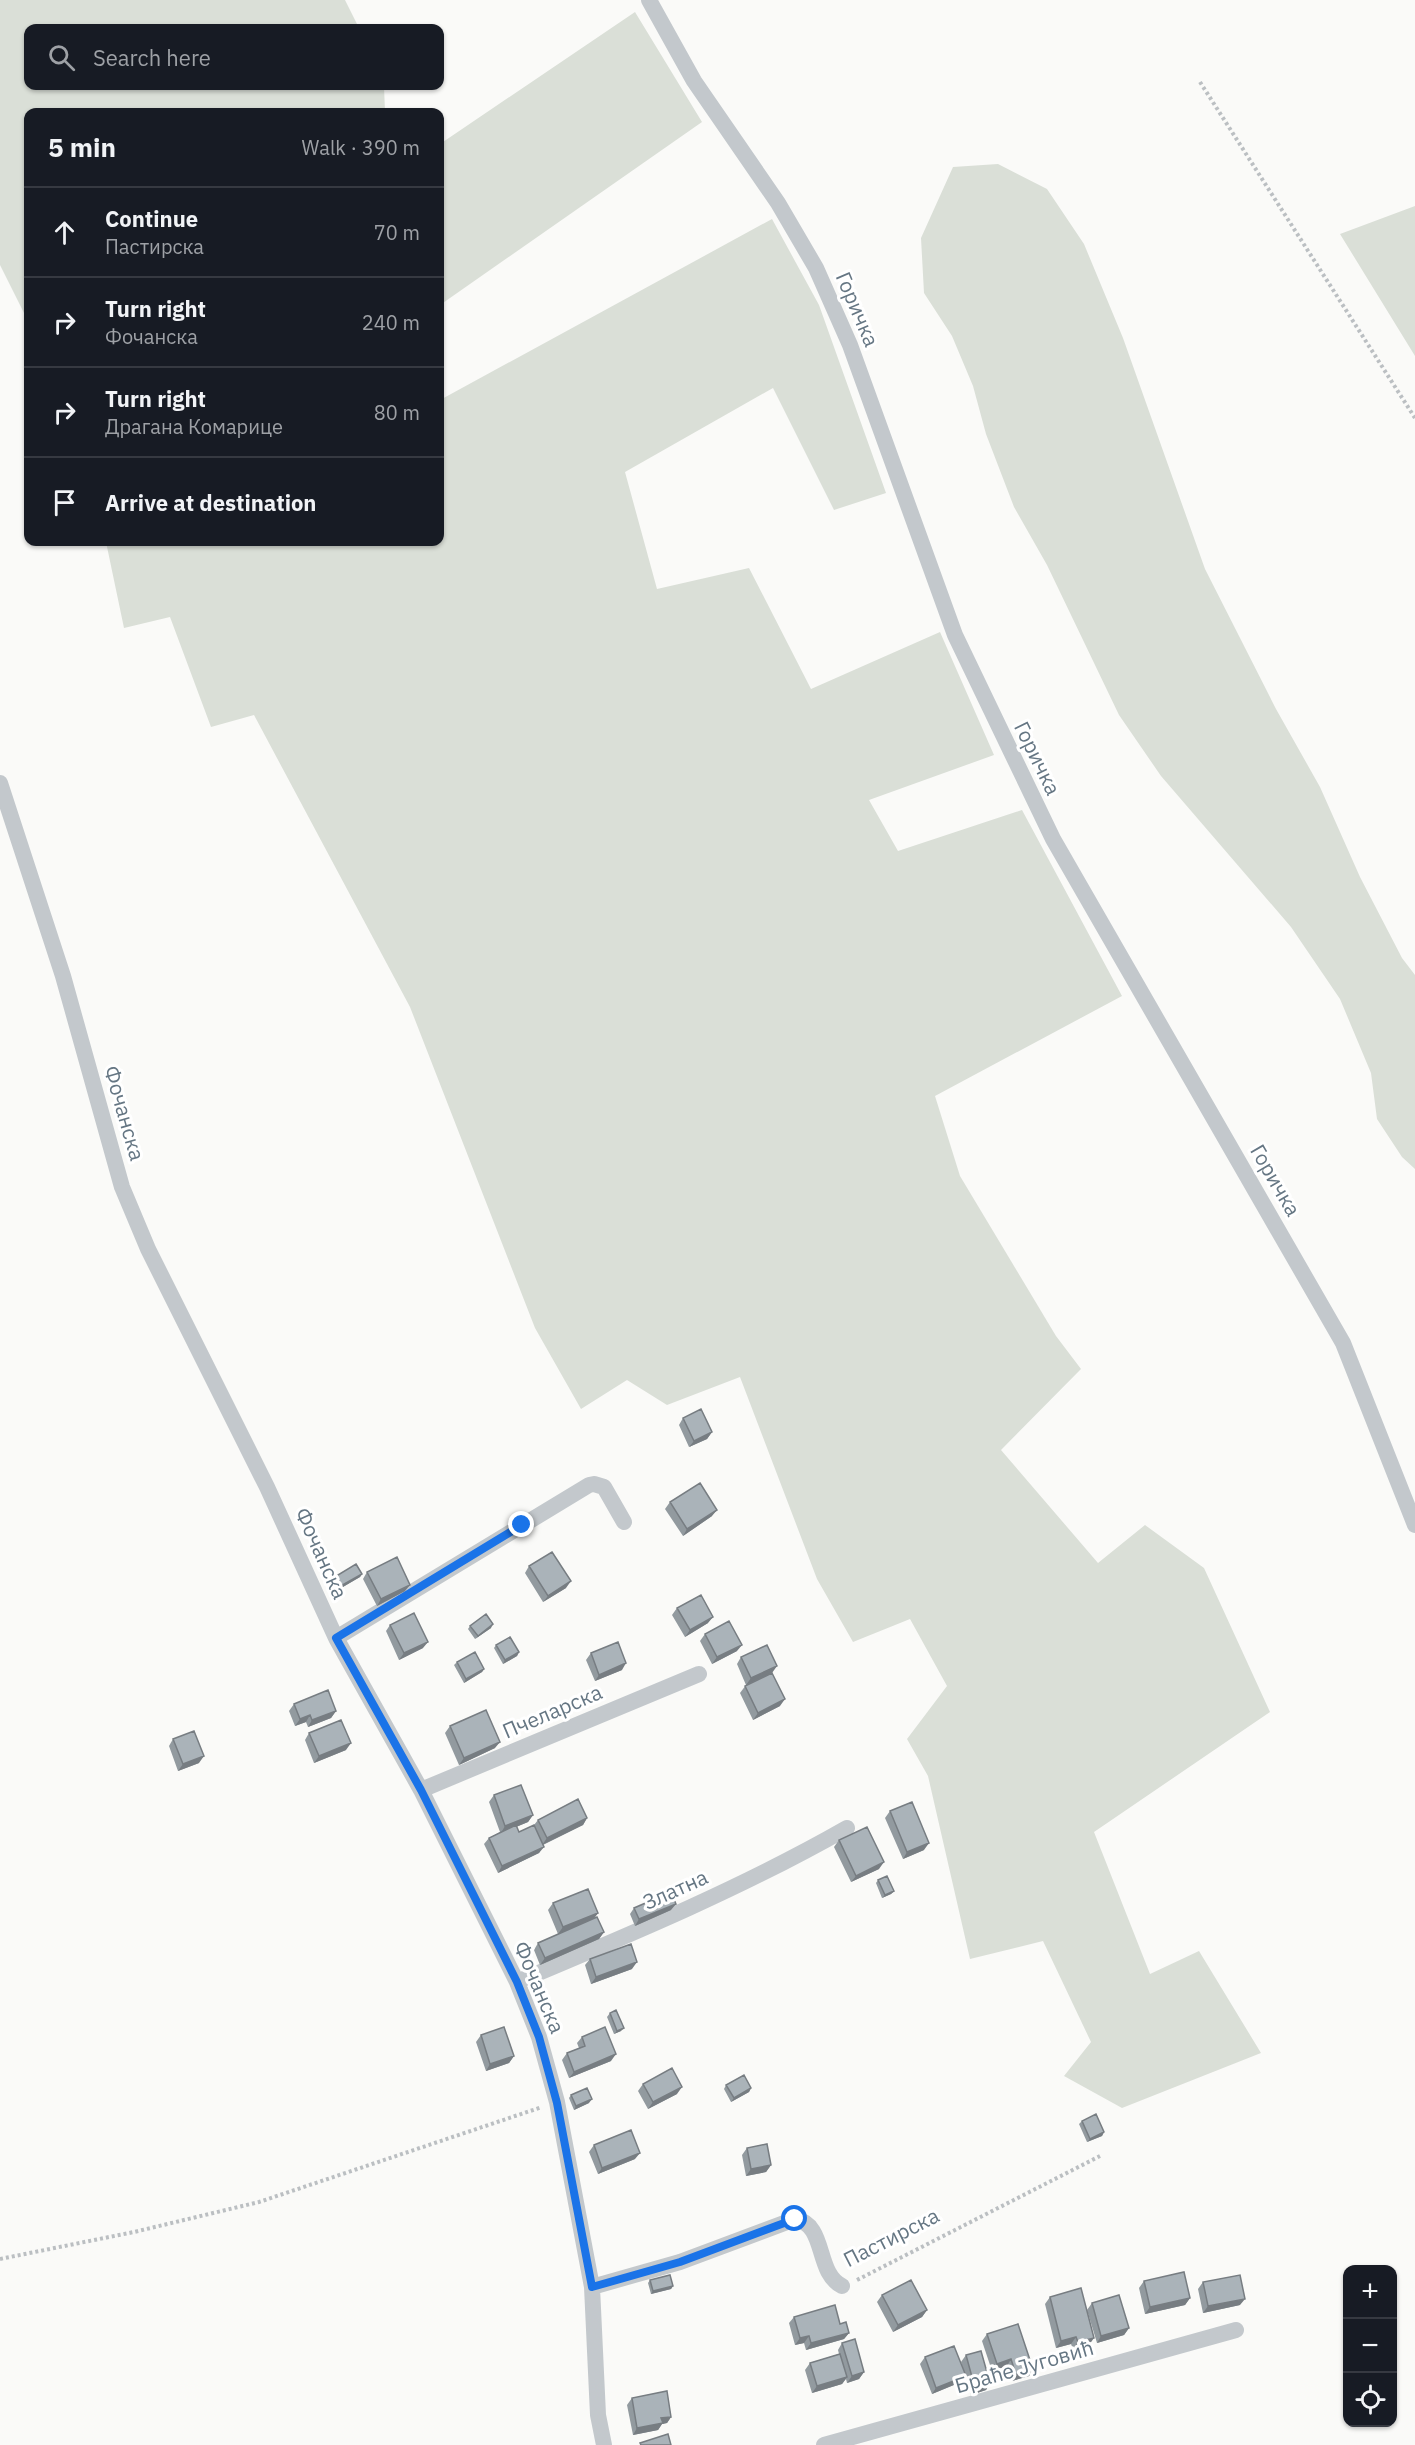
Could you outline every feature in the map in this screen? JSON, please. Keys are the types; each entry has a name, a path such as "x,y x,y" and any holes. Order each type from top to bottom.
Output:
{"street":[{"name":"Горичка","path":"649,0 694,81 778,203 816,268 850,345 955,635 1023,782 1053,840 1343,1343 1415,1525"},
{"name":"Фочанска","path":"0,783 63,976 122,1187 148,1249 267,1487 336,1638 421,1790 517,1982 539,2037 557,2103 592,2287 598,2415 604,2445"},
{"path":"336,1638 589,1485 604,1486 624,1522"},
{"name":"Пчеларска","path":"421,1790 699,1674"},
{"name":"Златна","path":"517,1982 786,1863 847,1828"},
{"name":"Пастирска","path":"592,2287 680,2262 795,2219 808,2224 813,2230 828,2272 835,2282 842,2286"},
{"name":"Браће Југовић","path":"824,2445 1236,2330"}],"path":[{"path":"1200,82 1415,418"},
{"path":"0,2259 134,2232 259,2202 557,2103"},
{"name":"Пастирска","path":"842,2286 1100,2156"}],"shaded area":[{"path":"0,0 345,0 357,24 24,24 24,90 384,90 385,108 24,108 24,313 0,265"},
{"path":"635,12 702,122 444,302 444,141"},
{"path":"998,164 1047,189 1084,244 1123,338 1205,569 1276,709 1320,787 1360,877 1402,958 1415,975 1415,1169 1402,1157 1377,1119 1371,1073 1340,999 1291,927 1161,776 1119,715 1047,565 1014,507 986,434 973,386 952,336 924,293 921,238 953,167"},
{"path":"1415,206 1415,356 1340,234"},
{"path":"772,219 819,305 886,493 834,510 773,388 625,472 657,589 749,568 811,689 940,632 994,755 869,800 898,851 1022,810 1122,996 935,1096 960,1176 1056,1336 1081,1369 1001,1450 1098,1563 1145,1525 1204,1568 1270,1712 1094,1832 1150,1974 1199,1951 1261,2053 1122,2108 1064,2076 1091,2042 1043,1941 970,1959 928,1776 907,1739 947,1686 910,1619 853,1642 817,1579 740,1377 667,1405 627,1380 581,1409 535,1328 410,1007 254,715 211,727 170,617 124,628 107,546 444,546 444,398"}],"building":[{"path":"701,1409 712,1432 694,1441 683,1418"},
{"path":"700,1483 717,1510 687,1529 670,1502"},
{"path":"552,1552 571,1581 548,1596 529,1566"},
{"path":"397,1557 410,1585 381,1599 367,1572"},
{"path":"356,1564 362,1574 339,1587 333,1578"},
{"path":"701,1595 713,1617 690,1630 677,1608"},
{"path":"414,1613 428,1642 404,1653 390,1625"},
{"path":"486,1614 493,1624 478,1636 470,1626"},
{"path":"729,1621 742,1645 717,1657 705,1634"},
{"path":"510,1637 519,1652 505,1660 496,1645"},
{"path":"618,1642 626,1663 599,1675 591,1653"},
{"path":"767,1645 777,1666 751,1678 741,1657"},
{"path":"475,1652 484,1669 466,1679 457,1662"},
{"path":"772,1673 785,1699 758,1713 745,1686"},
{"path":"328,1690 336,1711 312,1720 310,1715 300,1719 294,1704"},
{"path":"486,1710 500,1742 464,1758 450,1726"},
{"path":"341,1720 351,1743 319,1756 309,1733"},
{"path":"194,1731 204,1756 183,1764 173,1739"},
{"path":"521,1785 533,1815 505,1826 494,1795"},
{"path":"578,1799 587,1818 547,1838 538,1820"},
{"path":"912,1802 929,1843 907,1852 890,1811"},
{"path":"516,1825 519,1832 534,1825 544,1847 502,1866 489,1838"},
{"path":"867,1827 884,1862 856,1876 839,1840"},
{"path":"887,1876 894,1891 885,1895 878,1880"},
{"path":"588,1889 598,1913 563,1927 553,1903"},
{"path":"671,1892 676,1904 639,1919 634,1908"},
{"path":"597,1917 604,1932 545,1958 538,1943"},
{"path":"631,1944 637,1962 596,1977 590,1959"},
{"path":"616,2010 624,2028 617,2031 610,2013"},
{"path":"504,2027 514,2056 490,2064 481,2035"},
{"path":"605,2027 616,2054 574,2072 567,2053 585,2046 582,2037"},
{"path":"672,2068 682,2087 653,2102 643,2084"},
{"path":"744,2075 751,2088 734,2098 726,2085"},
{"path":"587,2088 592,2099 576,2106 571,2095"},
{"path":"1096,2114 1104,2132 1090,2139 1082,2121"},
{"path":"631,2130 640,2153 602,2168 594,2145"},
{"path":"767,2144 771,2165 751,2169 747,2148"},
{"path":"1184,2272 1190,2298 1150,2307 1144,2281"},
{"path":"670,2275 673,2286 653,2291 650,2280"},
{"path":"1240,2275 1245,2299 1208,2306 1203,2282"},
{"path":"911,2280 927,2310 898,2325 882,2295"},
{"path":"1081,2288 1094,2338 1078,2342 1076,2337 1061,2341 1050,2297"},
{"path":"1119,2295 1129,2328 1101,2336 1092,2303"},
{"path":"835,2305 840,2324 846,2322 849,2333 811,2343 809,2336 800,2338 794,2317"},
{"path":"1018,2324 1033,2369 1016,2375 1011,2359 997,2364 987,2334"},
{"path":"855,2339 864,2372 852,2376 842,2343"},
{"path":"954,2346 966,2376 936,2388 925,2357"},
{"path":"981,2351 990,2383 975,2388 966,2355"},
{"path":"840,2354 847,2377 817,2386 810,2363"},
{"path":"667,2391 671,2417 661,2418 663,2423 637,2428 632,2398"},
{"path":"668,2434 671,2445 641,2445 640,2443"}],"route":[{"path":"522,1525 336,1638 421,1790 517,1982 539,2037 557,2103 592,2287 680,2262 795,2219"}]}
